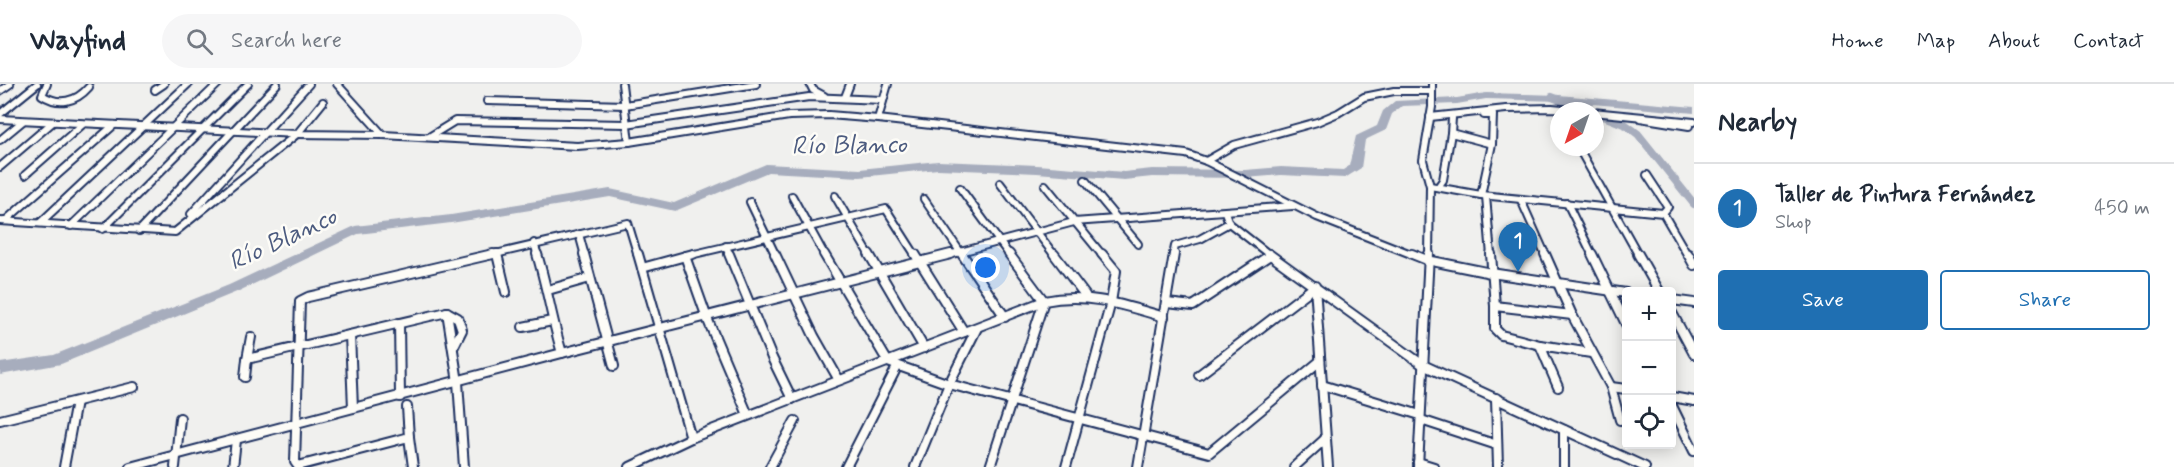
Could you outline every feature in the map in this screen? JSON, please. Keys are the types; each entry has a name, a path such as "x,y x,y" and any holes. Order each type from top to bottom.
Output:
{"street":[{"path":"0,92 10,84"},
{"path":"0,114 37,84"},
{"path":"47,84 42,95 55,101 75,99 89,87"},
{"path":"155,90 164,84"},
{"path":"40,224 188,84"},
{"path":"71,226 218,84"},
{"path":"103,228 248,84"},
{"path":"139,231 277,84"},
{"path":"175,232 309,84"},
{"path":"337,84 383,135"},
{"path":"622,84 629,142"},
{"path":"487,100 624,105 756,84"},
{"path":"810,84 813,90 824,96"},
{"path":"846,97 850,84"},
{"path":"878,119 888,84"},
{"path":"1206,161 1234,145 1317,122 1338,113 1364,97 1395,91 1432,89 1432,107 1423,160 1430,186 1418,465 1434,467"},
{"path":"428,138 455,121 626,124 824,96 882,100"},
{"path":"3,221 175,232 297,134 323,102"},
{"path":"1448,116 1517,109 1550,109"},
{"path":"1604,111 1630,114 1654,122 1694,124"},
{"path":"0,119 297,134 383,135 577,146 629,142 789,116 829,115 878,119 1167,150 1206,161 1338,226 1427,260 1491,273 1622,293"},
{"path":"1430,117 1493,115 1492,144 1484,195 1495,306 1495,329 1501,335 1540,345 1591,353"},
{"path":"1438,187 1443,180 1451,133 1448,116"},
{"path":"0,140 23,121"},
{"path":"0,167 53,122"},
{"path":"25,175 83,124"},
{"path":"3,221 114,125"},
{"path":"1451,133 1492,144"},
{"path":"1583,156 1657,287"},
{"path":"1430,186 1521,200 1663,213 1668,207 1647,176"},
{"path":"1085,180 1138,244"},
{"path":"1000,183 1085,295"},
{"path":"1045,185 1074,222 1115,267 1111,302 1066,467"},
{"path":"960,188 1044,301"},
{"path":"792,196 840,283 888,362 949,384 1209,453 1320,362"},
{"path":"835,196 924,348"},
{"path":"924,199 1005,317"},
{"path":"1521,200 1572,315 1611,387 1620,420"},
{"path":"750,202 794,295 839,380"},
{"path":"1567,203 1622,317"},
{"path":"130,467 561,353 707,318 1074,222 1295,206"},
{"path":"642,268 886,208 964,332"},
{"path":"1225,212 1229,223 1270,255 1423,364 1645,467"},
{"path":"1663,213 1694,265"},
{"path":"409,437 298,466 295,462 295,424 300,302 308,297 628,223 661,329 691,438"},
{"path":"1138,467 1175,246 1200,238 1229,223"},
{"path":"579,234 606,343 614,366"},
{"path":"534,243 548,290 552,321 561,353"},
{"path":"726,246 772,358 792,399"},
{"path":"497,253 506,292"},
{"path":"1167,303 1193,306 1270,255"},
{"path":"685,256 707,318 748,415"},
{"path":"548,290 590,278"},
{"path":"1314,287 1329,467"},
{"path":"1199,375 1314,287"},
{"path":"630,467 691,438 748,415 1044,301 1063,296 1085,295 1164,317"},
{"path":"990,467 1044,301"},
{"path":"1676,301 1694,303"},
{"path":"1495,306 1572,315"},
{"path":"247,359 447,312 458,382 464,467"},
{"path":"524,327 552,321"},
{"path":"399,323 400,397"},
{"path":"1676,323 1694,354"},
{"path":"915,467 949,384 977,328"},
{"path":"350,335 353,408"},
{"path":"245,376 251,338"},
{"path":"1540,345 1558,387"},
{"path":"846,467 897,367"},
{"path":"1322,385 1497,445"},
{"path":"0,420 134,387"},
{"path":"1611,387 1622,388"},
{"path":"1496,398 1498,467"},
{"path":"1676,398 1694,401"},
{"path":"64,467 76,402"},
{"path":"407,408 413,467"},
{"path":"1676,416 1694,451"},
{"path":"175,467 180,417"},
{"path":"770,467 795,421"},
{"path":"1564,430 1564,467"},
{"path":"1294,467 1325,439"},
{"path":"233,467 236,440"}],"waterway":[{"name":"Río Blanco","path":"0,369 56,360 234,288 355,230 451,219 610,193 675,207 766,168 860,173 938,165 1037,169 1124,176 1152,173 1245,174 1281,171 1345,174 1355,168 1360,138 1382,128 1387,113 1399,103 1457,101 1486,96 1559,98 1694,110"},
{"path":"1552,97 1566,102"},
{"path":"1604,116 1626,125 1638,134 1694,204"}],"place":[{"name":"Taller de Pintura Fernández","path":"1518,272"}]}
